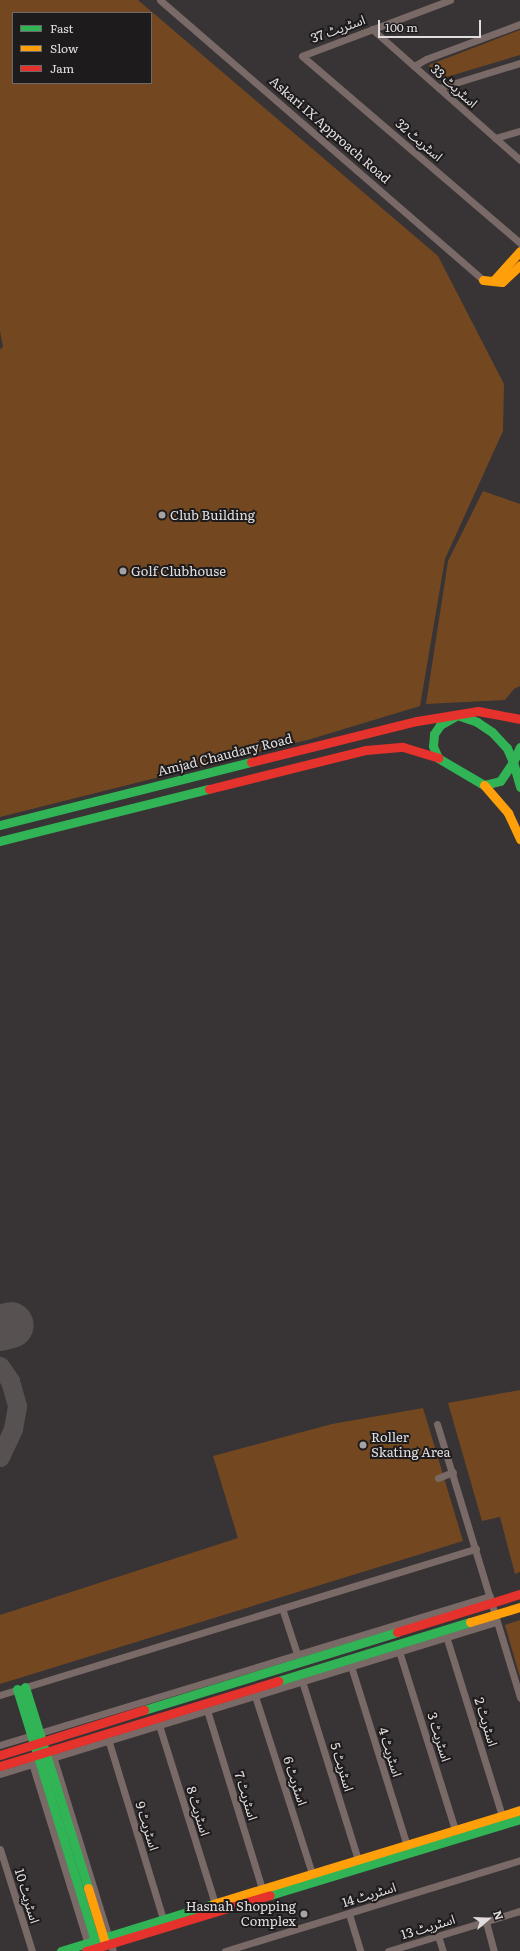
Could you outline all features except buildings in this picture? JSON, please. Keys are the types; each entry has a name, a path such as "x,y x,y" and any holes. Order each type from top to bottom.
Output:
{"street":[{"name":"Askari IX Approach Road","path":"160,0 483,280"},
{"name":"اسٹریٹ 37","path":"302,56 450,0"},
{"path":"414,66 426,59 520,24"},
{"name":"اسٹریٹ 33","path":"372,30 520,160"},
{"name":"اسٹریٹ 32","path":"302,56 520,243"},
{"path":"439,88 520,62"},
{"path":"495,138 520,131"},
{"path":"494,280 520,251"},
{"path":"483,280 502,282 520,265"},
{"name":"Amjad Chaudary Road","path":"0,825 417,721 490,712 520,719"},
{"path":"438,758 433,746 434,734 440,725 456,715 477,722 492,732 507,748 513,762 520,787"},
{"path":"0,841 366,750 403,747 438,758 460,768 484,785 508,813 520,839"},
{"path":"484,785 500,781 513,762 520,747"},
{"path":"437,1424 453,1472 491,1599 495,1618 520,1698"},
{"path":"438,1478 453,1472"},
{"path":"0,1695 476,1549"},
{"path":"0,1766 39,1748 296,1654 491,1599 520,1594"},
{"path":"0,1774 39,1748 491,1599"},
{"path":"0,1755 39,1748 108,1740 446,1636 520,1607"},
{"path":"282,1608 296,1654"},
{"path":"0,1746 39,1748 495,1618"},
{"name":"اسٹریٹ 2","path":"446,1636 502,1816"},
{"name":"اسٹریٹ 3","path":"399,1651 455,1830"},
{"name":"اسٹریٹ 4","path":"351,1666 406,1846"},
{"name":"اسٹریٹ 5","path":"302,1681 358,1860"},
{"path":"21,1688 99,1946"},
{"name":"اسٹریٹ 6","path":"255,1696 312,1874"},
{"name":"اسٹریٹ 7","path":"207,1710 262,1889"},
{"name":"اسٹریٹ 8","path":"159,1725 215,1904"},
{"name":"اسٹریٹ 9","path":"108,1740 163,1919"},
{"path":"39,1748 99,1946"},
{"path":"99,1946 163,1919 312,1874 324,1874 358,1860 520,1810"},
{"path":"60,1951 99,1946 324,1874 520,1819"},
{"name":"اسٹریٹ 10","path":"0,1849 32,1951"},
{"name":"اسٹریٹ 14","path":"225,1951 520,1860"},
{"name":"اسٹریٹ 13","path":"390,1951 520,1911"},
{"path":"349,1914 360,1951"},
{"path":"486,1922 494,1951"},
{"path":"438,1936 442,1951"}],"shaded area":[{"path":"0,0 138,0 438,256 504,384 503,431 445,559 420,706 311,739 0,817 0,349 3,347 0,331"},
{"path":"520,30 520,55 440,79 431,74 429,65"},
{"path":"483,491 520,504 520,686 514,689 505,700 426,704 448,561"},
{"path":"520,1390 520,1572 515,1574 500,1517 482,1521 448,1403"},
{"path":"423,1408 463,1541 0,1684 0,1615 238,1538 213,1456 332,1424"},
{"path":"520,1620 520,1677 505,1625"}],"taxiway":[{"path":"0,1366 10,1381 17,1406 13,1429 0,1457"}],"runway":[{"path":"0,1328 11,1325"}],"traffic: fast":[{"path":"457,715 477,722 492,732 507,748 513,762 500,781 484,785 438,758 433,746 434,734 440,725 457,715"},
{"path":"520,747 513,762 520,787"},
{"path":"0,825 251,762"},
{"path":"0,841 209,789"},
{"path":"278,1681 470,1622"},
{"path":"144,1710 397,1632"},
{"path":"25,1687 88,1888"},
{"path":"17,1689 97,1947"},
{"path":"270,1895 520,1819"},
{"path":"61,1951 213,1904"}],"traffic: slow":[{"path":"494,280 520,251"},
{"path":"483,280 502,282 520,265"},
{"path":"484,785 508,813 520,839"},
{"path":"470,1622 520,1607"},
{"path":"213,1904 520,1810"},
{"path":"88,1888 105,1943"}],"traffic: jam":[{"path":"251,762 417,721 478,711 520,719"},
{"path":"209,789 366,750 403,747 438,758"},
{"path":"397,1632 520,1594"},
{"path":"0,1766 278,1681"},
{"path":"0,1755 144,1710"},
{"path":"86,1951 270,1895"}],"place":[{"name":"Club Building","path":"162,515"},
{"name":"Golf Clubhouse","path":"123,571"},
{"name":"Roller Skating Area","path":"363,1445"},
{"name":"Hasnah Shopping Complex","path":"304,1914"}]}
